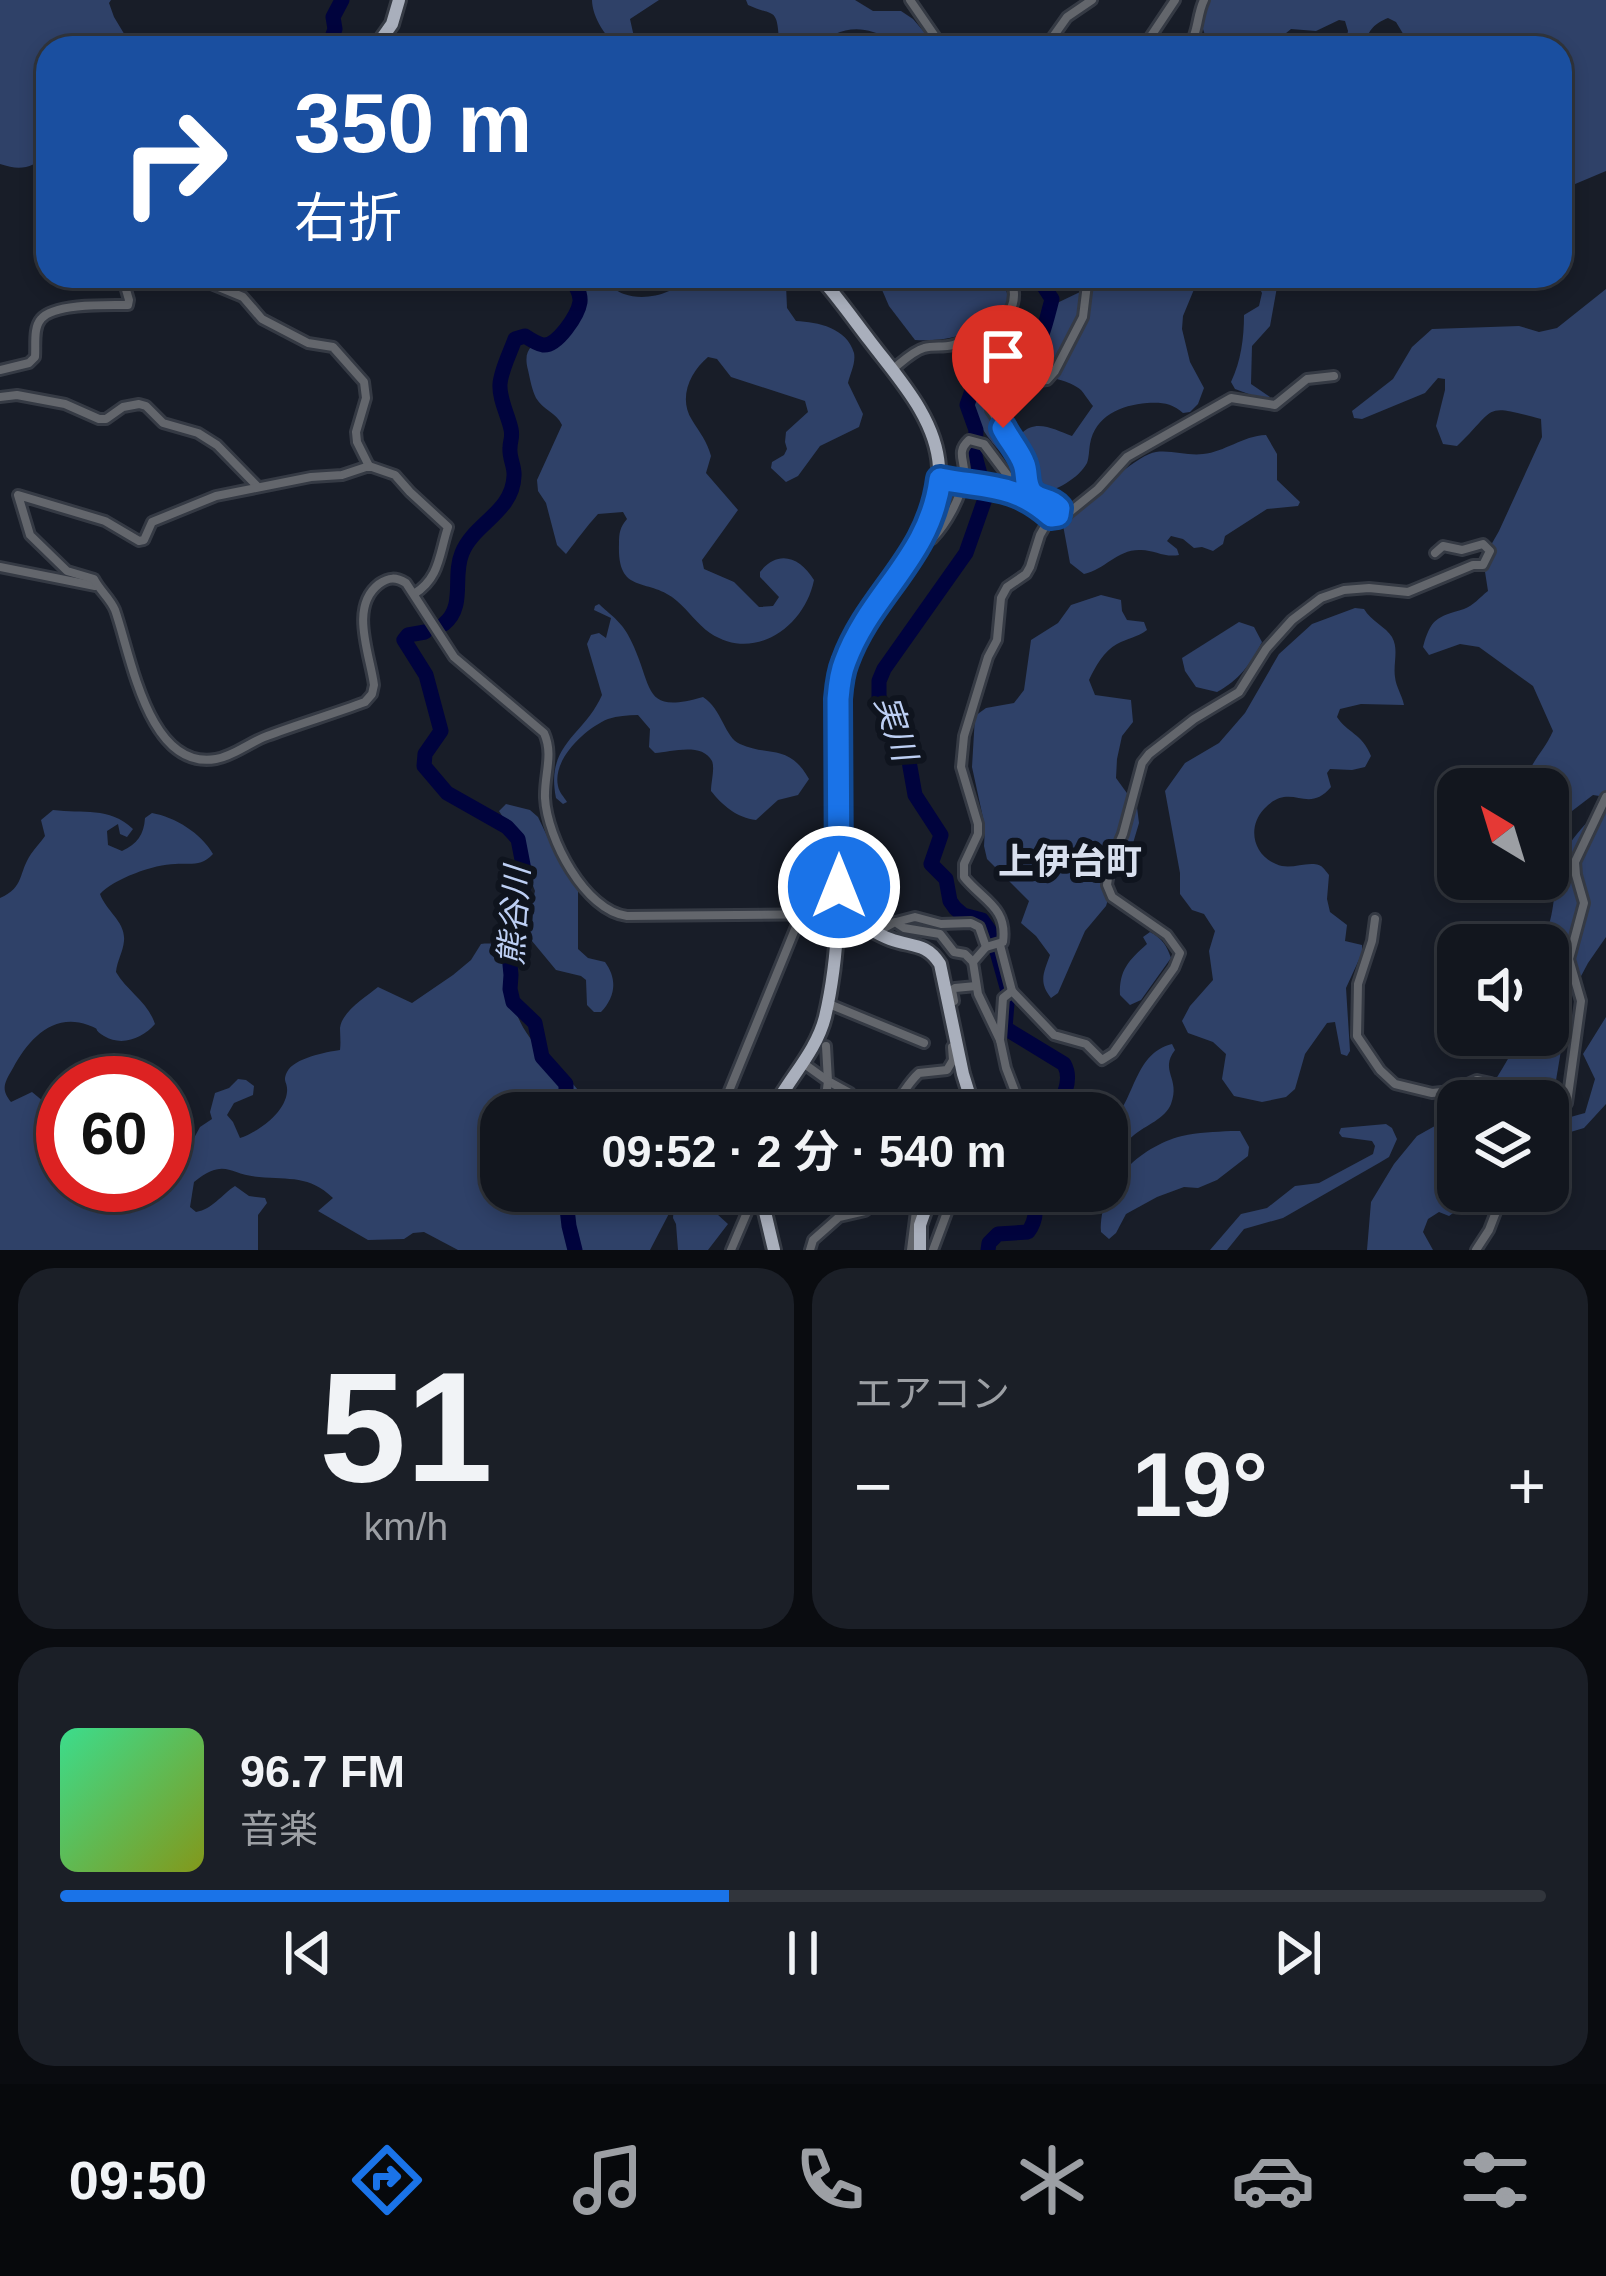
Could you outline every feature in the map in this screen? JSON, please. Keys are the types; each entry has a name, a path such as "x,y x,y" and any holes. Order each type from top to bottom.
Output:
{"main road":[{"path":"383,36 399,0"},
{"path":"784,1092 822,1028 835,955 840,860 838,699 844,662 922,540 947,480 924,416 828,288"},
{"path":"837,914 892,940 919,944 935,956 969,1092"},
{"path":"765,1212 774,1250"},
{"path":"916,1244 924,1212"}],"street":[{"path":"910,0 935,36"},
{"path":"1054,36 1067,17 1091,0"},
{"path":"1161,20 1163,0"},
{"path":"1150,36 1175,0"},
{"path":"1195,36 1204,0"},
{"path":"1153,32 1155,36"},
{"path":"0,370 35,357 39,321 52,311 128,305 126,288"},
{"path":"221,288 243,297 262,319 308,343 333,347 364,382 366,398 356,432 370,466"},
{"path":"892,370 917,350 953,345 1005,320 1012,312 1014,288"},
{"path":"973,962 1005,939 999,913 964,877 964,864 979,835 961,767 964,736 997,640 1000,598 1026,574 1040,535 1059,508 1028,489 1024,462 992,410 991,400 1003,385 1047,380 1083,317 1087,288"},
{"path":"947,480 1012,491 1054,515 1066,515 1098,490 1127,457 1232,398 1276,405 1307,379 1334,376"},
{"path":"0,397 17,395 64,404 99,419 123,407 146,406 164,423 217,445 258,488"},
{"path":"922,540 932,539 951,512 965,472 962,446 974,441 991,451 1014,484 1012,491"},
{"path":"414,594 438,569 448,527 395,475 370,466 216,496 152,522 139,541 104,521 18,494 30,535 67,571 94,579 113,604 135,684 160,730 181,754 221,759 266,736 365,702 374,685 362,612 376,587 397,578 414,594 454,657 544,733 550,749 545,805 552,836 604,910 627,916 837,914"},
{"path":"877,932 915,917 979,927 993,946 1009,992 1032,1015 1054,1035 1086,1044 1102,1060 1113,1053 1180,953 1167,935 1112,897 1107,885 1109,864 1123,834 1142,763 1194,719 1239,692 1292,620 1321,598 1357,589 1408,592 1473,565 1484,565 1490,551 1483,544 1462,550 1443,547 1436,553"},
{"path":"0,567 97,586"},
{"path":"1569,1088 1581,1001 1569,959 1584,903 1575,862 1606,797"},
{"path":"729,1092 802,912"},
{"path":"1375,919 1358,984 1357,1036 1395,1084 1437,1092"},
{"path":"895,922 940,934 954,952 973,962 976,986 1000,1040 1015,1092"},
{"path":"949,1001 953,1001 955,988 976,986"},
{"path":"1000,1040 1009,992"},
{"path":"827,1004 924,1043"},
{"path":"903,1092 919,1073 951,1066 952,1017"},
{"path":"826,1046 827,1092"},
{"path":"803,1063 848,1092"},
{"path":"731,1250 748,1212"},
{"path":"810,1250 813,1240 838,1217 860,1212"},
{"path":"916,1212 916,1244"},
{"path":"933,1250 947,1212"},
{"path":"1476,1250 1496,1212"}],"shaded area":[{"path":"0,0 111,0 125,36 36,36 36,163 26,167 0,164"},
{"path":"592,0 659,0 630,19 634,36 608,36"},
{"path":"746,0 855,0 873,11 901,11 928,36 884,36 857,29 832,36 778,36 775,17"},
{"path":"1209,0 1606,0 1606,171 1572,185 1572,36 1404,36 1388,18 1368,36 1347,36 1345,21 1339,20 1316,31 1291,29 1282,36 1207,36 1201,23"},
{"path":"577,288 612,288 642,297 669,291 786,288 787,308 796,321 838,332 854,353 848,383 863,414 859,427 820,446 798,476 786,482 771,468 772,462 787,449 786,432 808,412 805,401 731,377 717,359 708,357 688,386 688,412 711,456 706,473 738,510 702,560 704,569 734,582 759,607 773,606 779,597 760,577 774,560 796,561 814,580 809,597 789,625 760,642 727,641 705,629 666,594 629,579 620,561 620,533 627,519 623,512 598,514 566,554 557,545 538,491 537,480 562,425 535,395 526,358 529,350 574,320"},
{"path":"881,288 1006,288 1009,300 1006,312 973,330 940,339 915,340"},
{"path":"1082,288 1195,288 1182,329 1190,362 1204,388 1190,412 1152,403 1111,414 1097,426 1083,469 1066,483 1040,493 1033,487 1021,434 1039,426 1072,436 1093,406 1081,390 1039,376 1000,383 983,401 1010,452 1006,458 983,429 974,405 984,383 1041,353 1057,303"},
{"path":"1259,288 1277,288 1270,326 1252,346 1251,384 1270,397 1265,400 1235,389 1231,382 1244,315 1259,306"},
{"path":"1606,289 1606,797 1593,795 1569,812 1569,768 1531,768 1553,731 1533,686 1479,647 1460,644 1429,655 1423,647 1436,620 1467,608 1488,591 1483,559 1542,437 1541,419 1499,410 1486,416 1457,446 1443,444 1436,426 1445,379 1438,378 1425,393 1362,419 1354,418 1352,411 1393,379 1412,347 1432,329 1519,326 1539,332 1557,328"},
{"path":"1266,435 1277,454 1277,480 1300,502 1298,506 1267,509 1225,536 1213,551 1171,536 1167,541 1179,555 1131,551 1084,574 1070,563 1063,525 1136,461 1156,452 1211,453"},
{"path":"1101,595 1121,600 1127,620 1144,622 1147,630 1108,651 1089,680 1095,695 1131,700 1133,722 1122,736 1116,778 1137,807 1139,823 1106,906 1085,931 1058,993 1051,998 1043,982 1050,955 1021,923 1029,901 987,859 972,767 975,716 986,708 1014,703 1024,690 1031,640 1058,623 1071,605"},
{"path":"599,604 627,632 649,686 660,700 703,697 735,741 794,760 809,779 798,795 778,800 756,820 736,814 711,791 713,764 707,755 686,750 655,753 649,747 650,729 634,715 608,719 572,746 558,776 567,802 556,798 554,780 561,752 602,695 587,644 591,635 606,638 611,618 594,610"},
{"path":"1364,609 1392,637 1396,681 1404,705 1361,704 1340,709 1337,717 1371,756 1365,767 1330,769 1331,787 1314,799 1274,801 1259,816 1254,832 1268,860 1323,868 1329,875 1330,912 1347,925 1345,941 1362,945 1346,988 1350,1051 1347,1056 1341,1054 1335,1022 1327,1023 1305,1054 1295,1089 1286,1097 1262,1102 1234,1096 1222,1079 1226,1054 1213,1042 1188,1033 1182,1021 1213,980 1209,951 1215,931 1204,914 1192,910 1180,894 1165,791 1185,763 1219,743 1245,713 1279,654 1312,624"},
{"path":"1239,622 1254,627 1262,642 1253,657 1238,677 1217,692 1196,687 1182,658"},
{"path":"506,804 538,817 578,889 578,949 588,958 605,962 613,982 601,1012 587,1005 586,980 556,970 526,928 535,891 513,833 499,811"},
{"path":"1606,804 1606,937 1569,1003 1569,924 1549,924 1554,900 1569,900 1569,846"},
{"path":"53,810 115,817 133,829 127,837 120,834 118,824 107,831 108,845 122,851 139,838 145,818 152,813 178,822 213,854 200,863 135,873 100,894 124,934 116,972 155,1024 125,1041 64,1022 43,1031 8,1077 5,1089 11,1102 32,1092 36,1095 36,1212 196,1212 235,1186 267,1203 258,1215 258,1250 0,1250 0,898 17,884 45,836 41,820"},
{"path":"1150,932 1164,943 1171,958 1141,1000 1130,1005 1120,995 1121,979 1147,944 1143,937"},
{"path":"481,944 492,944 505,953 515,1009 526,1033 579,1092 480,1092 480,1212 670,1212 650,1250 458,1250 424,1232 404,1239 368,1240 318,1211 333,1198 299,1180 220,1169 194,1182 192,1194 192,1139 212,1119 215,1093 238,1079 254,1086 253,1095 234,1103 227,1115 240,1138 255,1131 270,1121 285,1100 291,1067 311,1056 340,1050 342,1022 361,1000 378,987 412,1003 471,960"},
{"path":"1606,1017 1606,1104 1584,1128 1569,1132 1569,1119 1585,1113 1595,1079 1583,1054"},
{"path":"1172,1044 1175,1050 1169,1064 1173,1095 1160,1118 1128,1140 1128,1097 1142,1068 1159,1049"},
{"path":"1511,1056 1560,1056 1556,1080 1495,1080"},
{"path":"1386,1124 1397,1139 1389,1157 1283,1218 1244,1229 1227,1250 1210,1250 1241,1214 1267,1208 1295,1186 1319,1183 1373,1154 1372,1141 1342,1137 1341,1128"},
{"path":"1437,1125 1439,1212 1428,1219 1423,1232 1433,1250 1367,1250 1371,1202 1417,1136"},
{"path":"1240,1131 1249,1147 1248,1156 1217,1180 1157,1197 1126,1214 1109,1239 1101,1232 1103,1212 1128,1212 1128,1167 1166,1141"},
{"path":"673,1212 716,1212 728,1224 708,1250 678,1250"}],"waterway":[{"name":"熊谷川","path":"332,36 333,17 342,0"},
{"name":"熊谷川","path":"444,624 455,609 462,553 512,488 512,432 500,390 515,339 525,336 541,344 554,341 575,314 580,302 577,288"},
{"name":"実川","path":"1045,288 1052,299 1038,342 1024,354 980,368 967,405 976,430 975,456 986,496 966,553 884,669 879,696 891,731 907,750 915,795 941,835 931,864 946,879 955,908 982,920 992,934 1008,991 1005,1028 1064,1064 1064,1092"},
{"name":"熊谷川","path":"425,632 404,640 426,675 441,731 425,754 424,766 447,793 507,827 518,839 523,890 508,944 510,989 513,1002 535,1023 542,1057 566,1084 566,1092"},
{"name":"熊谷川","path":"567,1212 575,1250"},
{"name":"実川","path":"988,1250 998,1234 1028,1232 1035,1212"}],"district":[{"name":"上伊台町","path":"1070,861"}],"route":[{"path":"839,887 838,699 844,662 922,540 932,520 940,479 1016,491 1051,516 1058,515 1052,500 1028,489 1024,462 1003,428"}]}
